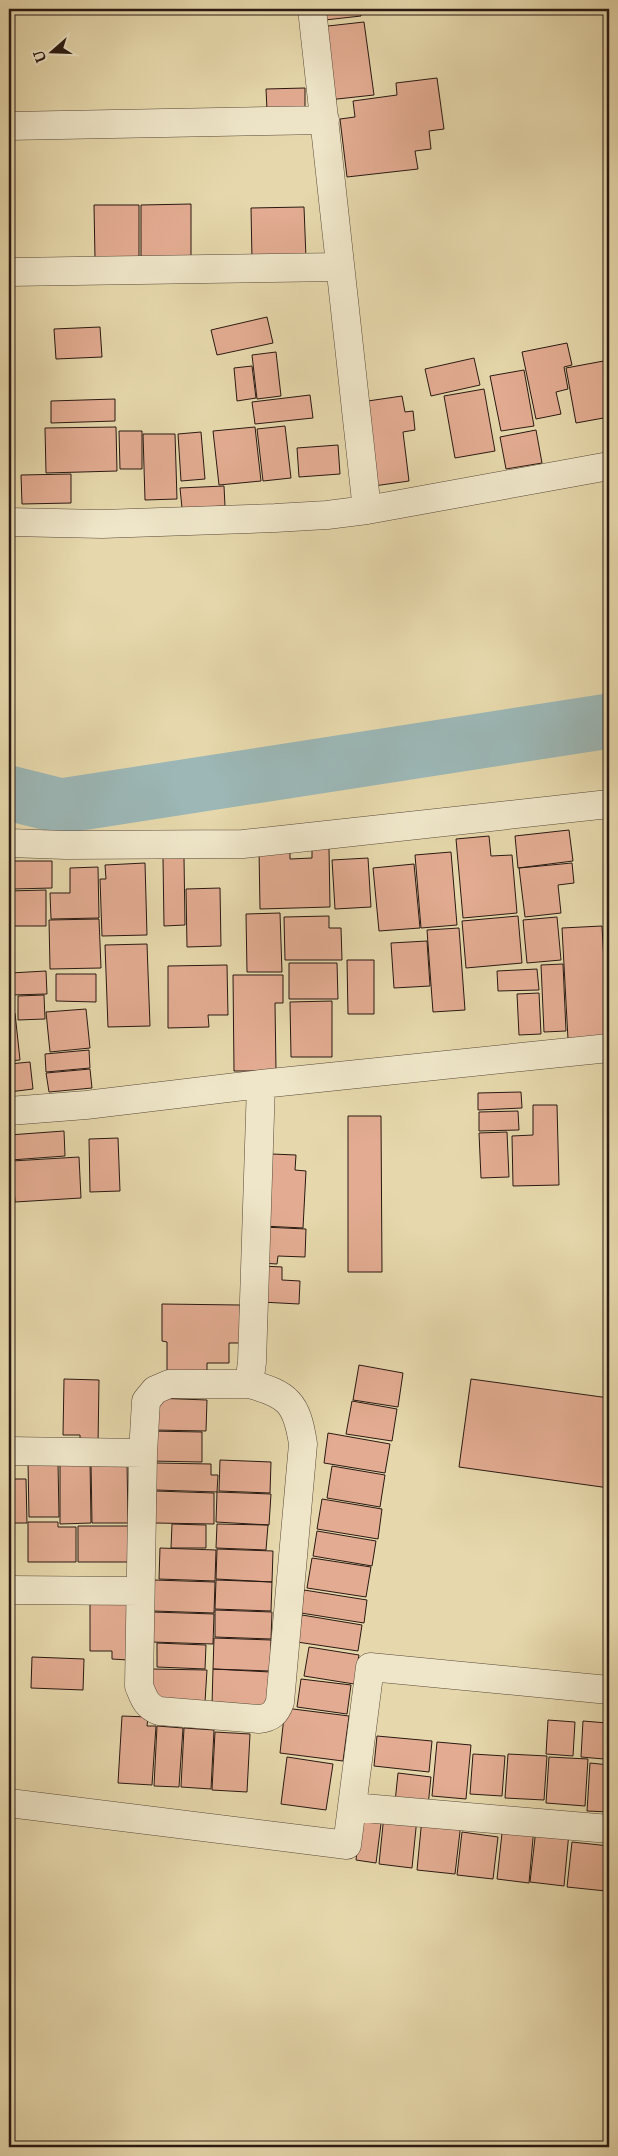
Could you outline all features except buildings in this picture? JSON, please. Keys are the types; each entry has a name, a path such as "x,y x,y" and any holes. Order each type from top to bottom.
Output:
{"street":[{"path":"312,9 367,510"},
{"path":"9,126 325,120"},
{"path":"9,272 339,266"},
{"path":"9,522 102,524 275,518 367,510 609,466"},
{"path":"9,843 66,845 243,844 557,812 609,804"},
{"path":"9,1111 86,1105 261,1084 609,1048"},
{"path":"249,1384 252,1362 261,1084"},
{"path":"169,1384 249,1384 269,1389 284,1396 294,1410 300,1427 302,1444 280,1702 274,1714 268,1718 259,1719 159,1712 145,1702 139,1686 143,1453 146,1401 155,1390 169,1384"},
{"path":"9,1451 143,1453"},
{"path":"9,1590 140,1591"},
{"path":"9,1803 347,1845 370,1667 609,1690"},
{"path":"352,1807 609,1829"}],"waterway":[{"path":"9,793 61,806 609,721"}]}
